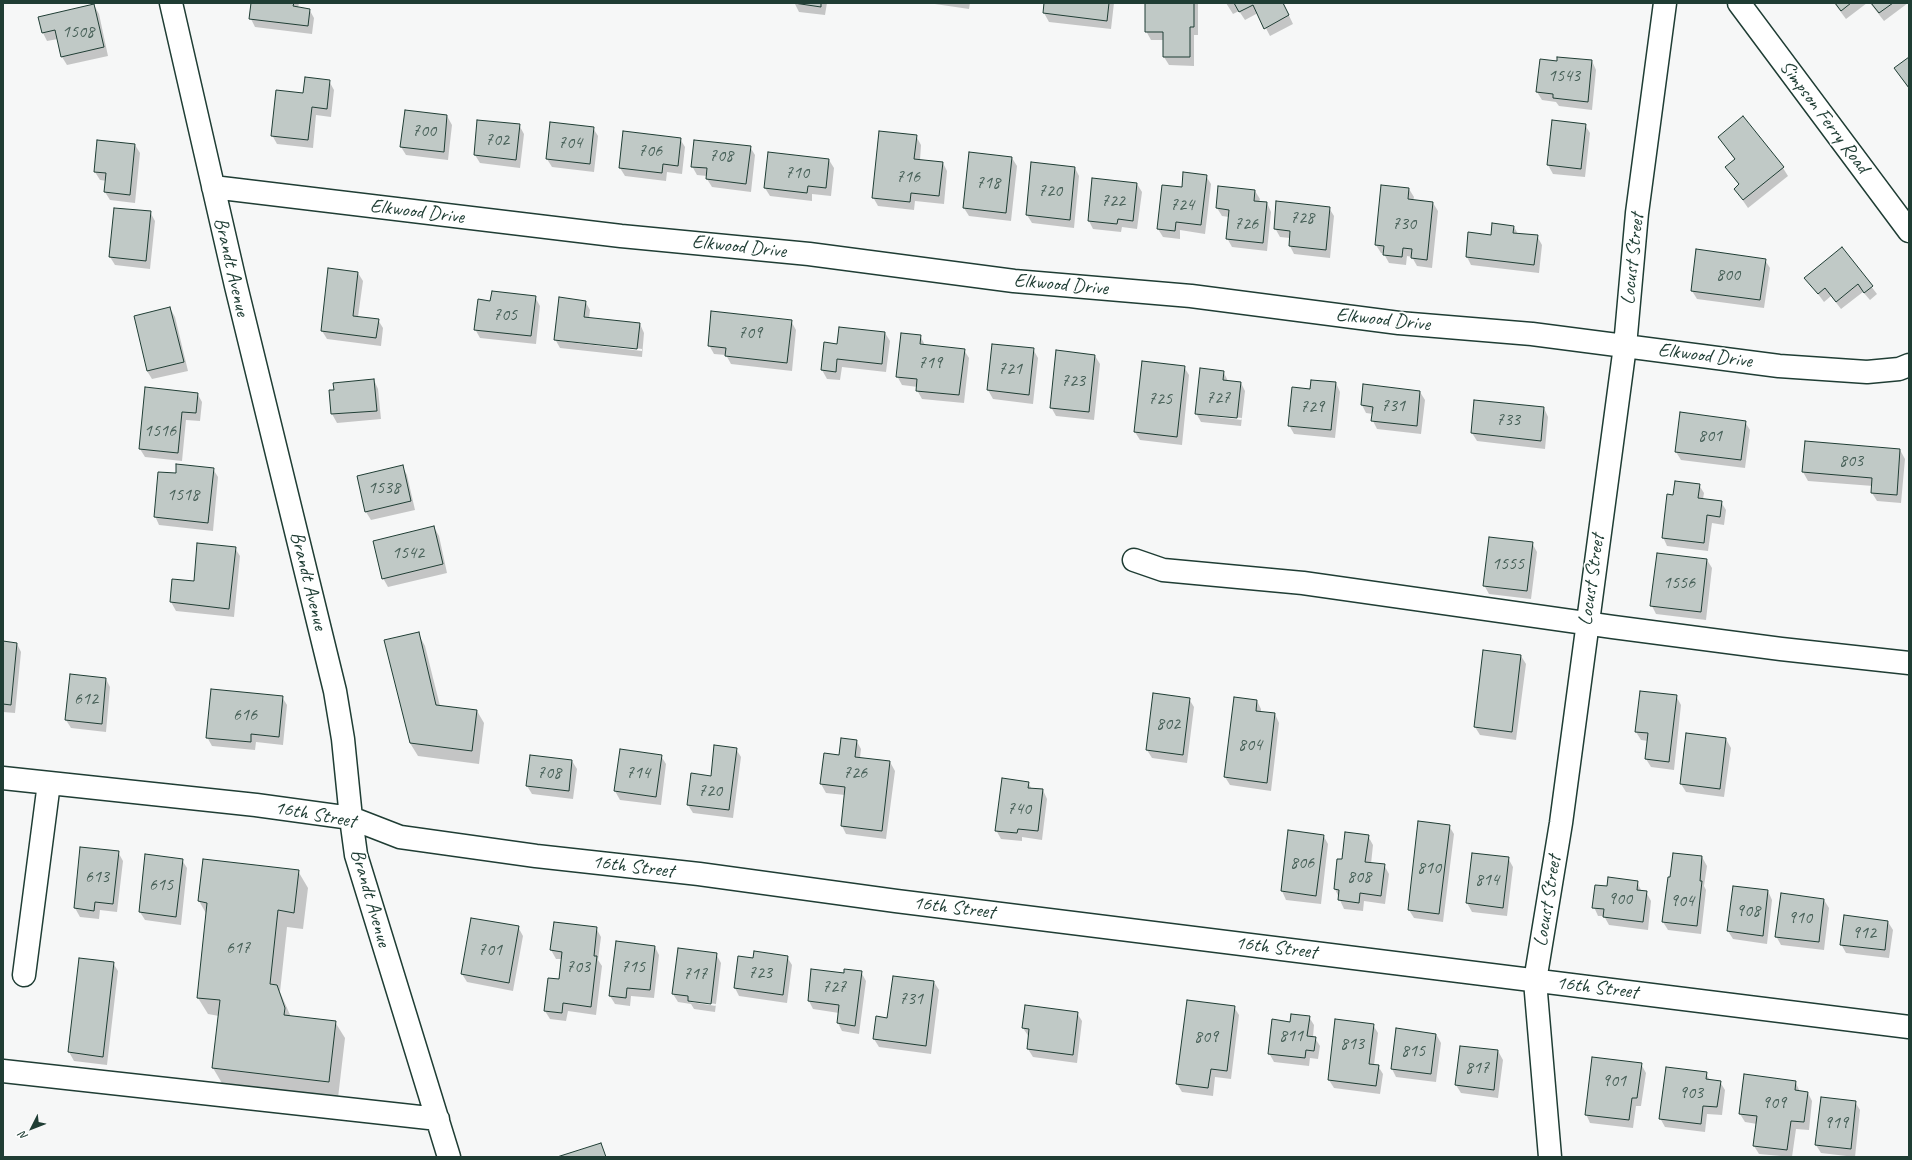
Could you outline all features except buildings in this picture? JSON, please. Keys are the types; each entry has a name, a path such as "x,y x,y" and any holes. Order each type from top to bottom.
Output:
{"street":[{"name":"Brandt Avenue","path":"171,3 288,503 335,690 344,738 351,818 358,862 449,1157"},
{"name":"Locust Street","path":"1550,1157 1536,981 1561,823 1625,346 1637,213 1665,3"},
{"name":"Simpson Ferry Road","path":"1739,3 1909,231"},
{"name":"Elkwood Drive","path":"213,187 621,236 809,254 1014,281 1191,296 1399,323 1532,334 1779,366 1867,372 1899,369 1909,365"},
{"path":"1134,560 1163,570 1302,583 1781,650 1909,664"},
{"name":"16th Street","path":"3,778 249,804 351,818 400,837 528,855 699,874 896,901 1909,1027"},
{"path":"24,975 49,783"},
{"path":"3,1072 438,1118"}]}
